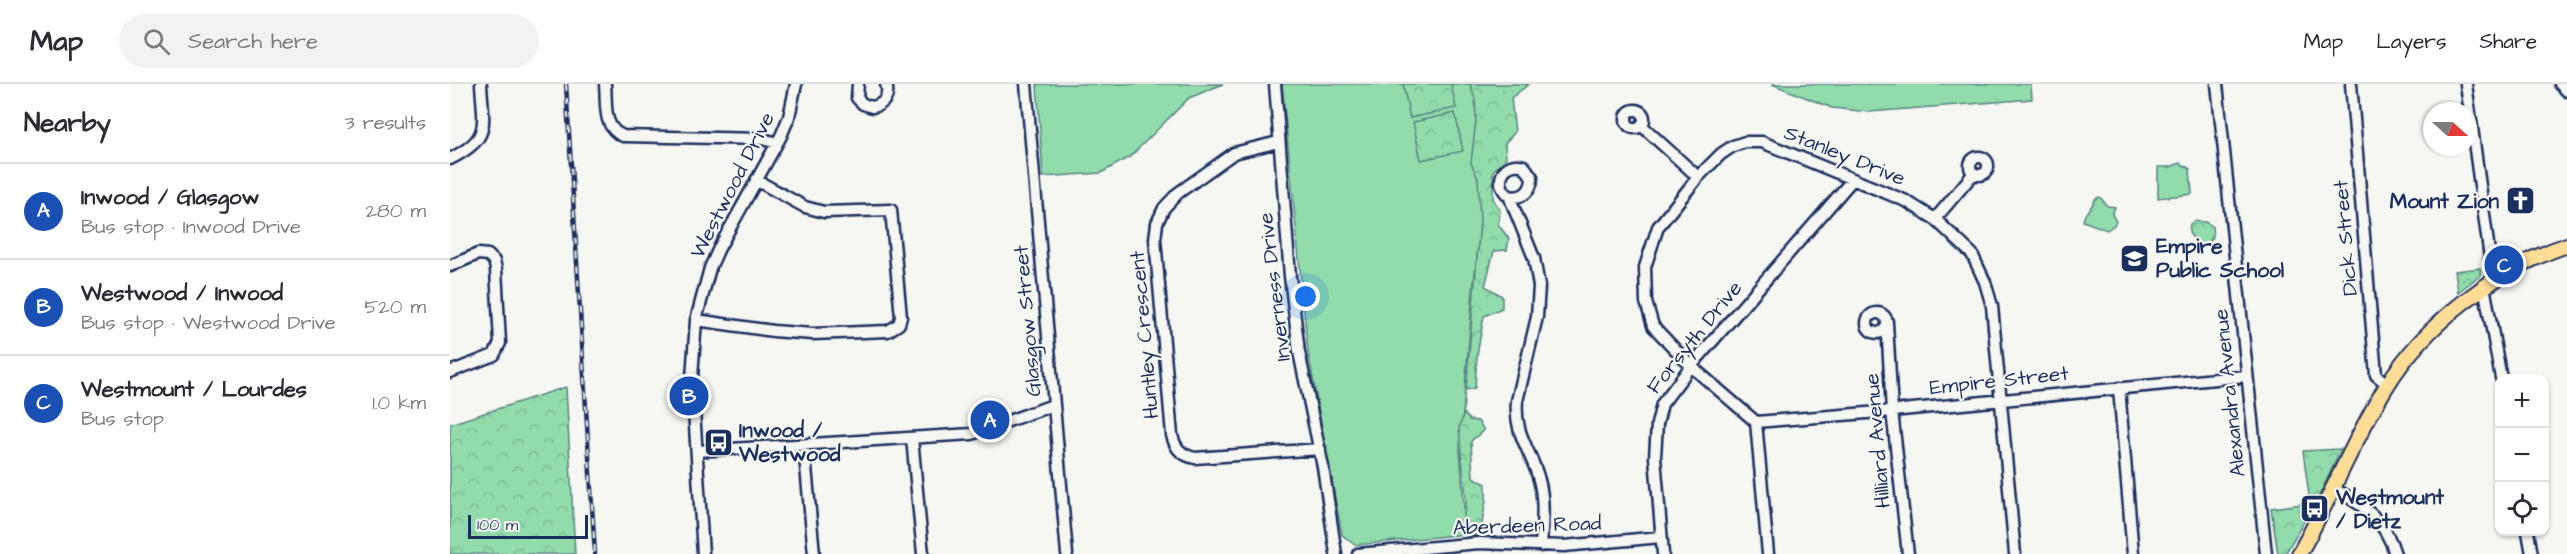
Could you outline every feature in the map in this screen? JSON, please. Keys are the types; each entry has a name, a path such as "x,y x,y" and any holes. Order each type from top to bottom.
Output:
{"main road":[{"path":"2299,554 2334,489 2370,414 2387,384 2408,356 2446,317 2489,283 2547,251 2567,245"}],"street":[{"path":"450,159 466,151 481,136 483,126 481,84"},
{"path":"606,84 609,126 613,132 623,136 763,139 777,144"},
{"name":"Westwood Drive","path":"703,554 692,378 696,320 710,268 777,144 789,117 796,84"},
{"path":"858,84 857,98 863,104 872,107 885,101 888,94 886,84"},
{"name":"Glasgow Street","path":"1026,84 1067,554"},
{"name":"Inverness Drive","path":"1275,84 1278,142 1298,341 1320,449 1336,554"},
{"name":"Alexandra Avenue","path":"2217,84 2266,554"},
{"name":"Dick Street","path":"2351,84 2376,375 2387,384"},
{"path":"2466,84 2500,374"},
{"path":"2560,84 2567,91"},
{"path":"1641,125 1698,177"},
{"name":"Huntley Crescent","path":"1278,142 1234,153 1178,193 1164,208 1157,223 1155,239 1172,435 1175,446 1182,453 1196,458 1320,449"},
{"name":"Stanley Drive","path":"1756,422 1691,366 1653,326 1646,302 1645,267 1658,227 1698,177 1721,154 1745,142 1762,142 1906,201 1935,219 1972,254 1985,282 1992,306 2015,554"},
{"path":"1935,219 1974,173"},
{"name":"Forsyth Drive","path":"1663,554 1655,457 1657,424 1662,404 1691,366 1853,179"},
{"path":"696,320 764,330 813,334 888,331 899,324 902,317 891,210 824,212 805,207 756,180"},
{"path":"1509,195 1534,258 1539,286 1537,317 1516,413 1517,425 1540,483 1542,546"},
{"path":"450,266 478,254 488,255 494,261 500,343 494,355 450,372"},
{"name":"Hilliard Avenue","path":"1887,323 1892,411 1908,554"},
{"name":"Empire Street","path":"1756,422 2246,376"},
{"path":"2119,388 2133,554"},
{"path":"697,451 972,434 1053,405"},
{"path":"1756,422 1768,554"},
{"path":"912,438 923,554"},
{"path":"804,445 814,554"},
{"path":"2334,489 2367,508 2378,519 2395,554"},
{"path":"2529,536 2532,554"},
{"name":"Aberdeen Road","path":"1358,554 1425,551 1479,543 1564,546 1661,537"}],"green space":[{"path":"1037,84 1223,84 1189,98 1130,157 1101,173 1043,177"},
{"path":"1282,84 1515,84 1486,178 1473,290 1460,449 1466,534 1356,545 1342,535 1308,352"},
{"path":"1403,84 1451,84 1456,108 1410,118"},
{"path":"1470,84 1529,84 1511,98 1515,132 1505,143 1506,158 1493,171 1493,199 1500,210 1498,224 1509,239 1507,250 1494,251 1485,286 1502,296 1502,308 1484,316 1477,355 1475,388 1466,390 1480,221 1478,179 1471,163 1476,120 1475,99"},
{"path":"1772,84 2031,84 2032,99 1869,112 1832,108"},
{"path":"1455,113 1463,151 1421,160 1413,122"},
{"path":"2180,163 2190,169 2192,194 2158,198 2158,167 2170,167"},
{"path":"2100,197 2107,206 2115,207 2112,215 2116,221 2107,230 2083,221 2095,199"},
{"path":"2195,221 2205,222 2212,226 2213,237 2208,244 2197,243 2189,233 2190,224"},
{"path":"2480,268 2481,275 2458,292 2455,271"},
{"path":"566,387 575,554 450,554 450,424"},
{"path":"1464,413 1469,420 1478,421 1484,430 1471,441 1473,477 1486,484 1486,500 1480,535 1468,536 1462,528 1466,501 1459,428"},
{"path":"2341,449 2320,494 2285,554 2278,554 2271,508 2310,503 2303,451"}],"railway":[{"path":"566,84 595,554"}],"place":[{"name":"Mount Zion","path":"2520,201"},
{"name":"Empire Public School","path":"2135,258"},
{"name":"Westmount / Lourdes","path":"2504,265"},
{"name":"Westwood / Inwood","path":"689,396"},
{"name":"Inwood / Glasgow","path":"990,420"},
{"name":"Inwood / Westwood","path":"718,442"},
{"name":"Westmount / Dietz","path":"2315,509"}]}
